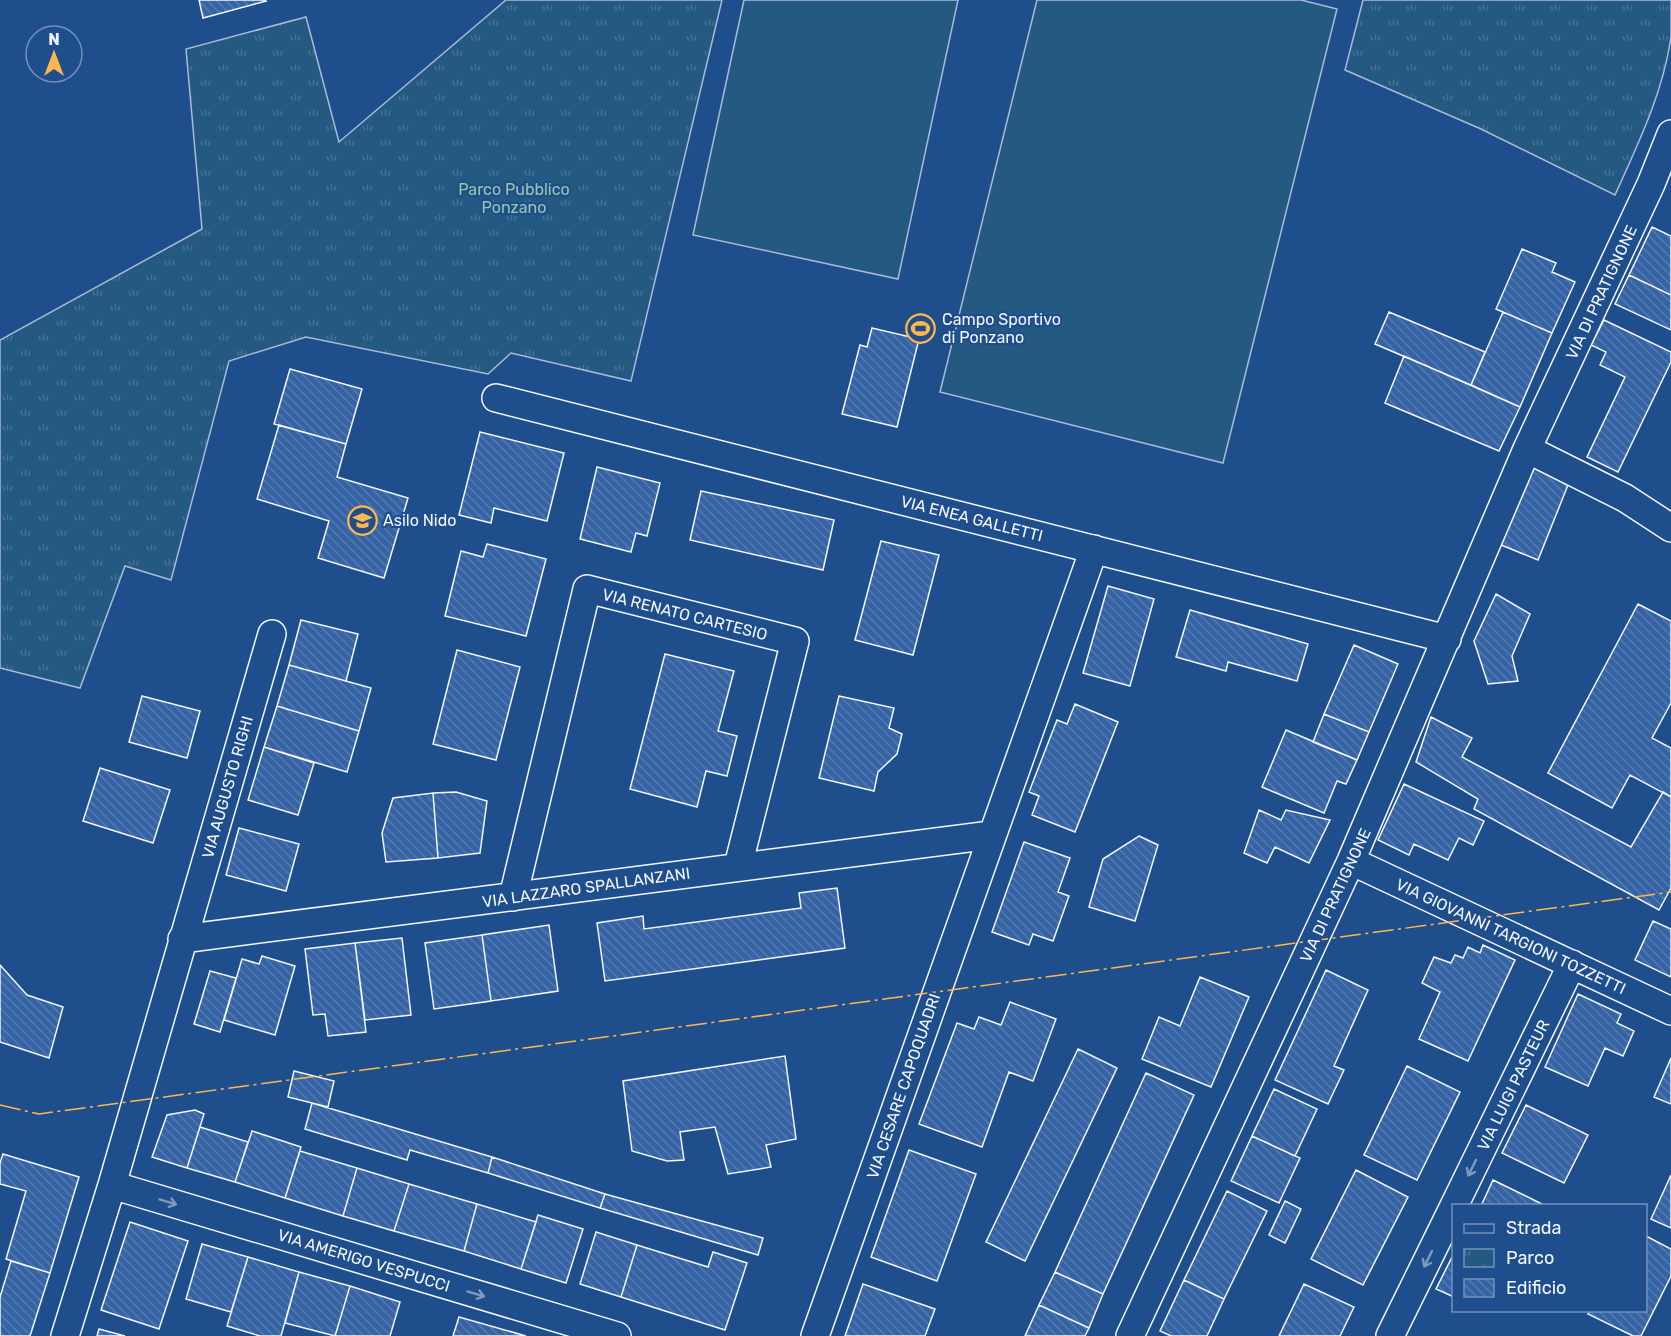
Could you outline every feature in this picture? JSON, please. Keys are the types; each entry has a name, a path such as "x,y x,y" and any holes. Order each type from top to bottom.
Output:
{"street":[{"name":"VIA DI PRATIGNONE","path":"1130,1336 1352,861 1527,449 1651,184 1671,134"},
{"name":"VIA ENEA GALLETTI","path":"496,398 1447,639"},
{"path":"1527,449 1624,498 1671,528"},
{"name":"VIA CESARE CAPOQUADRI","path":"815,1336 1094,549"},
{"name":"VIA RENATO CARTESIO","path":"513,897 587,589 795,641 738,866"},
{"name":"VIA AUGUSTO RIGHI","path":"65,1336 112,1185 272,634"},
{"name":"VIA LAZZARO SPALLANZANI","path":"182,939 991,835"},
{"name":"VIA GIOVANNI TARGIONI TOZZETTI","path":"1352,861 1671,1011"},
{"name":"VIA LUIGI PASTEUR","path":"1455,1204 1572,964"},
{"name":"VIA AMERIGO VESPUCCI","path":"112,1185 617,1336"},
{"name":"VIA LUIGI PASTEUR","path":"1390,1336 1452,1210"}],"green space":[{"name":"Parco Pubblico Ponzano","path":"506,0 722,0 631,381 511,353 488,374 306,337 229,361 171,580 125,566 80,688 0,668 0,340 202,229 186,49 306,17 339,142"},
{"path":"744,0 958,0 898,279 693,235"},
{"path":"1037,0 1301,0 1337,9 1223,463 940,392"},
{"path":"1363,0 1671,0 1671,37 1662,78 1649,118 1615,195 1481,129 1345,70"}],"building":[{"path":"199,0 265,0 266,1 203,18"},
{"path":"1652,227 1671,236 1671,295 1629,275"},
{"path":"1522,249 1556,263 1552,272 1575,282 1552,333 1496,309"},
{"path":"1629,275 1671,295 1671,330 1615,304"},
{"path":"1389,312 1485,352 1471,385 1375,344"},
{"path":"1503,312 1552,333 1520,407 1471,385"},
{"path":"1604,320 1671,352 1671,362 1618,472 1587,457 1625,377 1600,365 1606,352 1591,345"},
{"path":"872,328 919,339 897,427 842,414 860,345 867,347"},
{"path":"1404,356 1520,407 1499,451 1385,403"},
{"path":"290,369 362,389 346,444 274,424"},
{"path":"279,425 346,444 337,477 408,498 384,578 318,558 329,521 257,499"},
{"path":"480,432 564,453 547,521 494,508 491,523 459,515"},
{"path":"1526,462 1570,480 1538,560 1494,542"},
{"path":"597,467 660,483 647,536 636,533 631,552 580,539"},
{"path":"701,491 834,520 823,570 690,540"},
{"path":"881,541 939,555 913,655 855,640"},
{"path":"487,544 546,559 526,636 445,616 461,551 483,557"},
{"path":"1108,586 1154,599 1130,686 1083,673"},
{"path":"1496,594 1530,614 1512,656 1518,681 1488,684 1474,641"},
{"path":"1638,604 1671,621 1671,703 1652,738 1671,748 1671,797 1630,775 1612,808 1548,773"},
{"path":"1190,610 1308,644 1297,681 1228,662 1226,671 1176,657"},
{"path":"301,620 358,634 346,681 289,665"},
{"path":"1354,645 1398,664 1369,732 1324,714"},
{"path":"457,650 520,667 496,760 433,744"},
{"path":"665,654 734,671 718,731 737,736 727,776 706,771 697,807 630,789"},
{"path":"289,665 371,688 359,731 277,706"},
{"path":"142,696 200,711 187,758 129,742"},
{"path":"839,696 894,708 889,728 902,734 897,754 878,772 874,791 819,778"},
{"path":"1075,704 1118,722 1075,832 1032,815 1039,796 1029,792 1057,720 1067,724"},
{"path":"277,706 359,731 347,772 264,747"},
{"path":"1324,714 1369,732 1357,760 1313,742"},
{"path":"1431,717 1472,738 1462,757 1631,847 1663,792 1671,797 1671,888 1659,910 1474,809 1478,799 1416,762"},
{"path":"1286,730 1357,760 1346,784 1337,781 1324,813 1262,787"},
{"path":"264,747 314,763 298,815 248,800"},
{"path":"100,768 170,790 153,843 83,821"},
{"path":"1404,784 1484,821 1473,845 1459,838 1448,860 1414,844 1409,855 1378,840"},
{"path":"456,792 487,801 480,853 438,858 433,793"},
{"path":"433,793 438,858 386,862 382,833 393,798"},
{"path":"1259,810 1281,820 1286,810 1330,820 1309,863 1275,847 1267,863 1244,853"},
{"path":"239,828 299,844 286,891 226,875"},
{"path":"1139,836 1158,845 1135,921 1089,907 1103,859"},
{"path":"1024,842 1070,858 1058,892 1069,896 1053,941 1033,934 1029,945 992,932"},
{"path":"837,888 845,948 605,981 597,923 643,916 644,929 801,908 799,893"},
{"path":"1653,921 1671,929 1671,977 1635,960"},
{"path":"549,925 558,991 491,1001 482,935"},
{"path":"482,935 491,1001 434,1009 425,943"},
{"path":"402,938 411,1015 365,1020 355,943"},
{"path":"355,943 366,1032 328,1036 325,1014 313,1015 305,949"},
{"path":"1483,945 1515,960 1468,1061 1419,1039 1440,992 1422,983 1434,957 1451,963 1455,955 1463,958 1468,947 1480,953"},
{"path":"262,956 295,966 275,1035 224,1020 242,959 259,964"},
{"path":"0,965 27,995 63,1007 49,1058 0,1042"},
{"path":"1326,970 1368,990 1334,1066 1344,1070 1328,1104 1275,1080"},
{"path":"210,971 236,978 220,1032 194,1024"},
{"path":"1200,977 1249,997 1211,1087 1142,1059 1159,1017 1180,1026"},
{"path":"1578,994 1621,1014 1617,1023 1634,1031 1623,1056 1605,1048 1588,1086 1545,1067"},
{"path":"1010,1002 1056,1019 1033,1081 1009,1072 982,1147 919,1124 957,1023 974,1029 979,1017 1001,1025"},
{"path":"1078,1049 1117,1068 1025,1261 986,1242"},
{"path":"785,1056 796,1139 766,1145 771,1167 728,1174 715,1127 680,1132 684,1160 667,1161 632,1151 623,1081"},
{"path":"1671,1058 1671,1104 1654,1097"},
{"path":"1407,1066 1460,1092 1417,1180 1364,1155"},
{"path":"294,1071 334,1081 328,1107 288,1097"},
{"path":"1146,1073 1194,1095 1103,1294 1055,1272"},
{"path":"1274,1089 1317,1109 1295,1156 1252,1136"},
{"path":"312,1103 492,1157 488,1173 410,1150 407,1160 305,1129"},
{"path":"1526,1105 1588,1135 1564,1183 1502,1153"},
{"path":"195,1110 204,1114 187,1168 152,1157 167,1115"},
{"path":"200,1127 248,1142 235,1182 187,1168"},
{"path":"252,1131 301,1147 285,1198 235,1182"},
{"path":"1252,1136 1300,1158 1279,1203 1231,1181"},
{"path":"909,1150 976,1174 937,1281 871,1257"},
{"path":"300,1151 357,1168 343,1216 285,1198"},
{"path":"3,1154 79,1177 50,1273 6,1259 26,1191 0,1184 0,1163"},
{"path":"492,1157 605,1194 600,1208 488,1173"},
{"path":"357,1168 409,1184 394,1231 343,1216"},
{"path":"1356,1170 1408,1197 1363,1285 1311,1259"},
{"path":"1671,1175 1671,1228 1651,1219"},
{"path":"1493,1180 1542,1204 1482,1204"},
{"path":"409,1184 477,1204 464,1251 394,1231"},
{"path":"1227,1191 1267,1211 1224,1299 1184,1280"},
{"path":"605,1194 763,1238 758,1255 600,1208"},
{"path":"1285,1201 1301,1209 1285,1243 1269,1235"},
{"path":"477,1204 536,1222 521,1269 464,1251"},
{"path":"538,1215 583,1229 566,1283 521,1269"},
{"path":"130,1222 188,1241 159,1329 101,1310"},
{"path":"596,1232 637,1245 621,1297 580,1284"},
{"path":"1647,1237 1671,1249 1671,1276 1641,1336 1633,1336 1588,1314 1589,1312 1647,1312"},
{"path":"202,1244 248,1257 231,1312 186,1299"},
{"path":"637,1245 708,1267 713,1252 747,1263 725,1330 621,1297"},
{"path":"248,1257 299,1272 281,1336 260,1336 227,1326"},
{"path":"1452,1257 1452,1296 1436,1289"},
{"path":"11,1261 50,1273 30,1336 0,1336 0,1297"},
{"path":"299,1272 350,1286 335,1336 285,1323"},
{"path":"1055,1272 1103,1294 1089,1328 1039,1305"},
{"path":"1184,1280 1224,1299 1207,1336 1171,1336 1160,1331"},
{"path":"863,1284 935,1309 925,1336 845,1336"},
{"path":"1304,1284 1354,1307 1340,1336 1279,1336"},
{"path":"350,1286 400,1302 390,1336 335,1336"},
{"path":"1039,1305 1089,1328 1085,1336 1025,1336"},
{"path":"459,1317 526,1336 453,1336"},
{"path":"99,1329 125,1336 97,1336"}],"power":[{"path":"0,1105 39,1114 1671,892"}],"place":[{"name":"Campo Sportivo di Ponzano","path":"921,328"},
{"name":"Asilo Nido","path":"362,520"}]}
